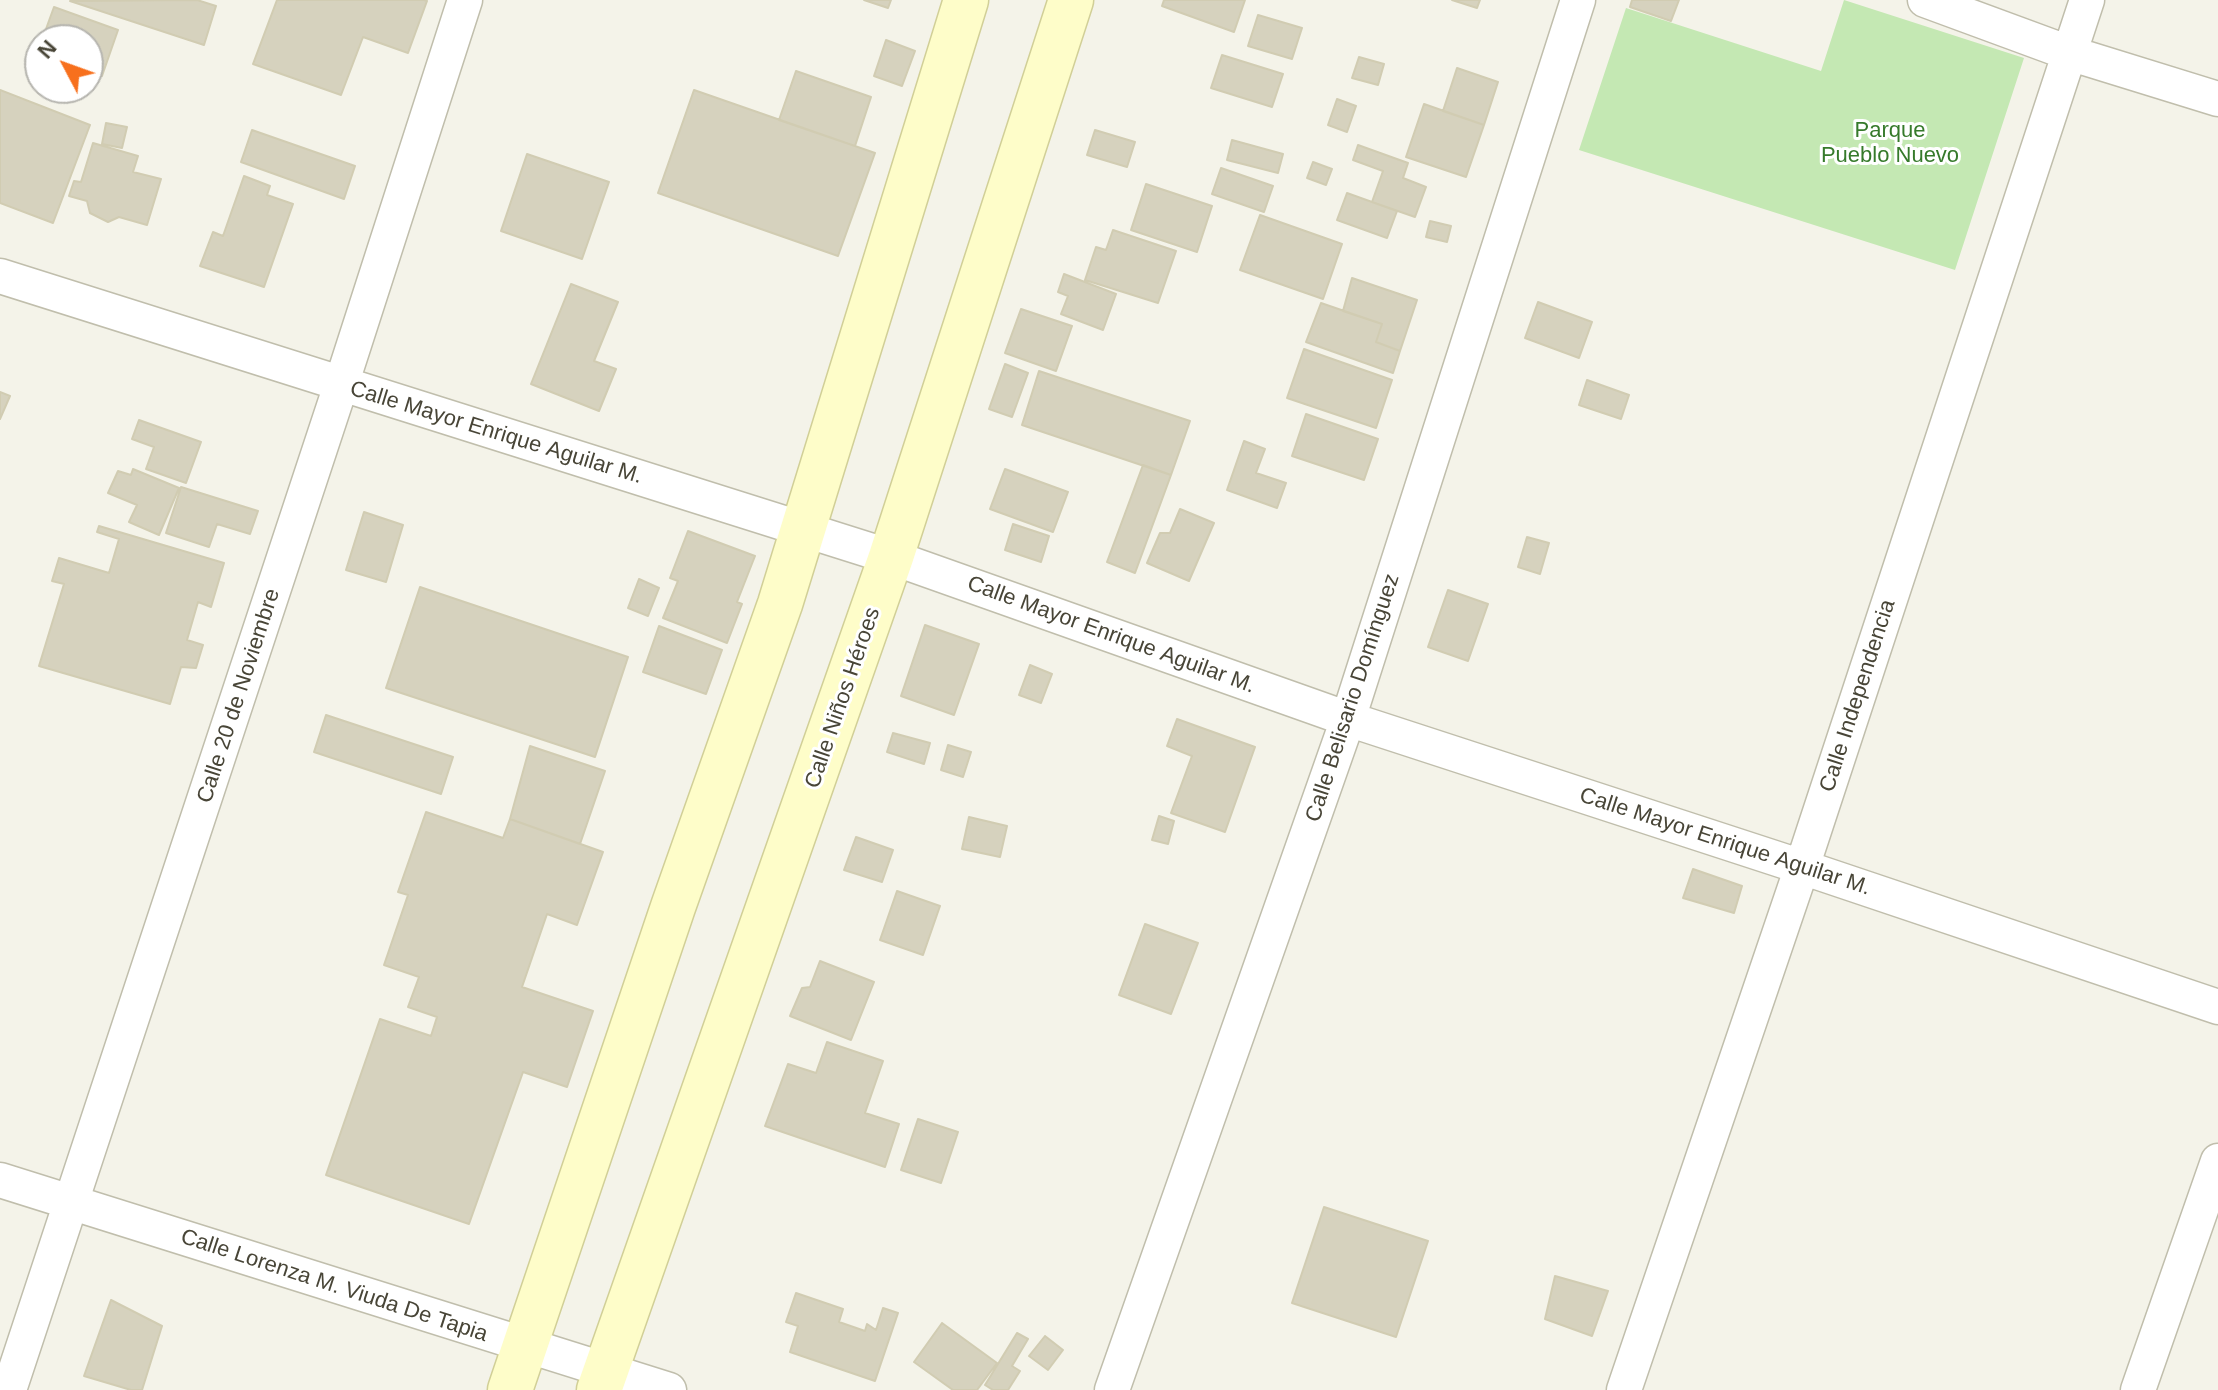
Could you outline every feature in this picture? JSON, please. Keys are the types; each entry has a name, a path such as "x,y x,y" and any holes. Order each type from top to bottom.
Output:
{"street":[{"name":"Calle 20 de Noviembre","path":"9,1390 73,1203 465,0"},
{"path":"510,1390 803,529 966,0"},
{"name":"Calle Niños Héroes","path":"603,1380 891,557 1071,0"},
{"name":"Calle Belisario Domínguez","path":"1112,1390 1348,719 1578,0"},
{"path":"1925,0 2069,53 2218,99"},
{"name":"Calle Independencia","path":"1624,1390 1802,867 2087,0"},
{"name":"Calle Mayor Enrique Aguilar M.","path":"0,276 891,557 1348,719 2218,1007"},
{"path":"2138,1390 2218,1161"},
{"name":"Calle Lorenza M. Viuda De Tapia","path":"0,1180 524,1346 603,1380 669,1390"}],"green space":[{"name":"Parque Pueblo Nuevo","path":"1844,0 2024,58 1955,270 1579,150 1626,8 1821,71"}],"building":[{"path":"197,0 216,6 204,45 70,1"},
{"path":"277,0 427,1 408,53 363,37 341,95 253,64"},
{"path":"864,0 891,0 888,8"},
{"path":"1164,0 1245,0 1234,32 1162,6"},
{"path":"1452,0 1480,0 1477,8"},
{"path":"1632,0 1679,0 1671,21 1630,7"},
{"path":"54,7 101,24 48,24"},
{"path":"1258,15 1302,28 1292,59 1248,46"},
{"path":"104,25 118,30 104,70"},
{"path":"886,40 915,51 902,86 874,76"},
{"path":"1222,55 1283,74 1272,107 1211,88"},
{"path":"1359,57 1384,64 1378,85 1352,78"},
{"path":"1457,68 1498,82 1484,125 1443,111"},
{"path":"796,71 871,97 855,146 779,120"},
{"path":"0,90 24,99 24,104 36,104 90,125 53,223 0,203"},
{"path":"694,90 875,153 838,256 658,193"},
{"path":"1337,99 1356,106 1347,132 1328,125"},
{"path":"1424,104 1484,125 1466,177 1406,157"},
{"path":"106,123 127,127 122,148 102,144"},
{"path":"252,130 355,166 344,199 241,162"},
{"path":"1095,130 1135,142 1127,167 1087,155"},
{"path":"1232,140 1283,154 1278,173 1227,160"},
{"path":"93,143 138,156 133,172 161,179 147,225 119,217 108,222 90,213 87,201 69,196 74,181 81,182"},
{"path":"1358,145 1408,163 1403,178 1426,187 1415,217 1372,202 1383,171 1353,160"},
{"path":"527,154 609,182 582,259 501,231"},
{"path":"1313,162 1332,169 1326,185 1307,178"},
{"path":"1221,168 1273,186 1264,212 1212,194"},
{"path":"244,176 270,186 267,195 293,204 264,287 200,266 213,232 223,236"},
{"path":"1146,184 1212,206 1197,252 1131,230"},
{"path":"1347,193 1397,211 1387,238 1337,220"},
{"path":"1260,215 1342,244 1323,299 1240,270"},
{"path":"1430,221 1451,226 1447,242 1426,237"},
{"path":"1113,230 1176,251 1158,303 1085,280 1096,247 1106,250"},
{"path":"1064,274 1116,294 1103,330 1061,314 1068,296 1058,292"},
{"path":"1352,278 1417,300 1400,351 1376,342 1382,324 1343,311"},
{"path":"571,284 618,302 594,361 616,369 599,411 531,384"},
{"path":"1538,302 1592,322 1579,358 1525,338"},
{"path":"1321,303 1382,324 1376,342 1400,351 1393,373 1306,342"},
{"path":"1021,309 1072,326 1056,371 1005,353"},
{"path":"1304,349 1392,380 1376,428 1287,398"},
{"path":"1005,364 1028,373 1012,417 989,409"},
{"path":"1039,371 1190,421 1171,475 1022,425"},
{"path":"1587,380 1629,395 1621,419 1579,405"},
{"path":"0,392 10,396 0,419"},
{"path":"1306,414 1378,439 1364,480 1292,456"},
{"path":"139,420 201,442 186,483 146,469 154,447 132,439"},
{"path":"1244,441 1265,449 1256,473 1286,483 1277,508 1227,490"},
{"path":"1143,465 1171,475 1135,573 1107,562"},
{"path":"133,469 179,488 159,535 129,522 137,505 108,493 118,471 131,475"},
{"path":"1005,469 1068,492 1053,532 990,509"},
{"path":"181,487 258,511 250,534 217,524 209,547 166,533"},
{"path":"1180,509 1214,523 1189,581 1147,563 1160,533 1170,533"},
{"path":"364,512 403,525 386,582 346,570"},
{"path":"1013,524 1049,536 1041,562 1005,550"},
{"path":"99,526 224,563 211,607 198,602 187,640 203,645 196,668 181,667 170,704 39,666 64,584 52,581 59,558 109,573 119,539 97,532"},
{"path":"688,531 755,556 737,602 742,604 727,643 663,618 678,581 670,578"},
{"path":"1527,537 1549,543 1540,574 1518,567"},
{"path":"639,579 659,588 648,616 628,608"},
{"path":"420,587 628,657 595,757 386,688"},
{"path":"1448,590 1488,604 1468,661 1428,647"},
{"path":"925,625 979,644 954,715 901,696"},
{"path":"659,626 722,650 706,694 643,672"},
{"path":"1030,665 1052,674 1041,703 1019,695"},
{"path":"326,715 453,757 441,794 314,752"},
{"path":"1177,719 1255,747 1225,832 1171,813 1192,756 1167,746"},
{"path":"893,733 930,743 924,764 887,752"},
{"path":"948,745 971,752 963,777 941,770"},
{"path":"530,746 605,771 580,844 510,819"},
{"path":"426,812 503,838 510,819 603,852 577,925 547,914 522,987 593,1011 567,1087 523,1072 469,1224 326,1175 380,1019 431,1036 437,1017 408,1007 419,977 384,965 408,895 398,892"},
{"path":"1159,816 1174,821 1168,844 1152,840"},
{"path":"969,817 1007,826 1000,857 962,849"},
{"path":"856,837 893,850 882,882 844,870"},
{"path":"1693,869 1742,886 1734,913 1683,898"},
{"path":"897,891 940,906 923,955 880,940"},
{"path":"1145,924 1198,943 1171,1014 1119,995"},
{"path":"820,961 874,982 851,1040 790,1016 802,988 810,987"},
{"path":"827,1042 883,1061 865,1113 899,1124 885,1167 765,1126 788,1064 816,1073"},
{"path":"918,1119 958,1132 941,1183 901,1170"},
{"path":"1324,1207 1428,1241 1396,1337 1292,1303"},
{"path":"1555,1276 1608,1291 1592,1336 1545,1319"},
{"path":"796,1293 843,1309 839,1322 865,1331 867,1324 876,1330 883,1308 898,1313 875,1381 790,1352 798,1326 786,1322"},
{"path":"111,1300 162,1326 142,1390 131,1390 84,1376"},
{"path":"942,1323 997,1363 977,1390 953,1390 914,1362"},
{"path":"1017,1333 1028,1339 1012,1366 1020,1371 1008,1390 993,1390 985,1385"},
{"path":"1045,1336 1063,1350 1048,1370 1029,1356"}]}
